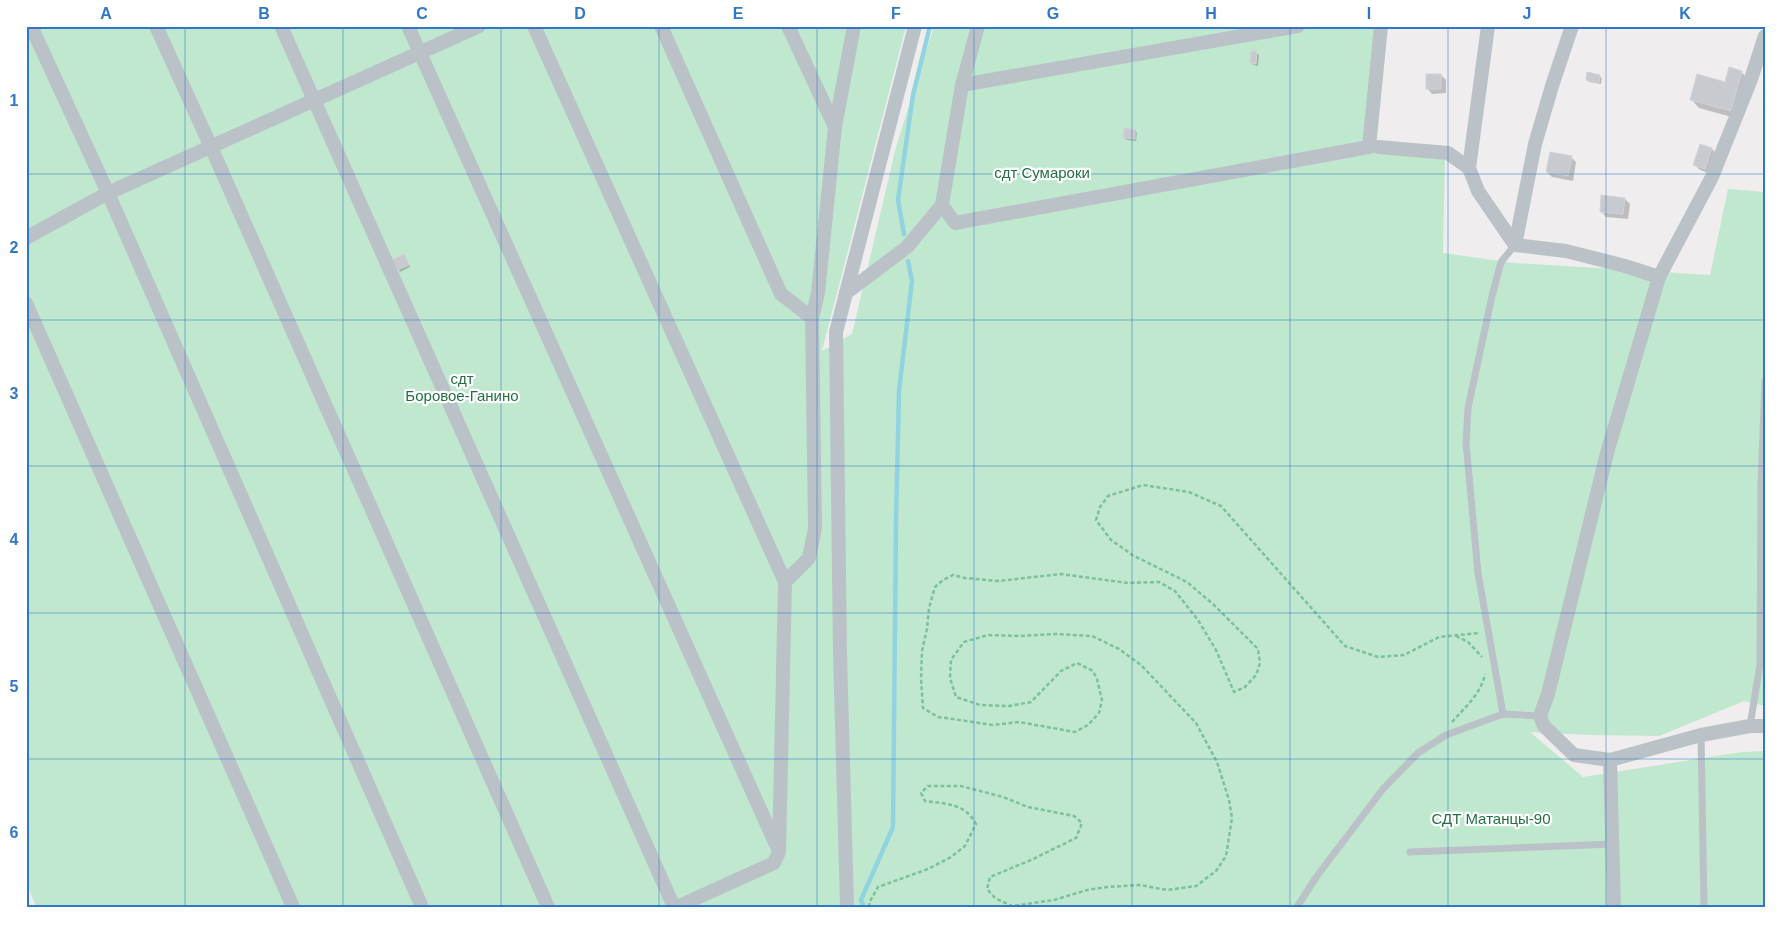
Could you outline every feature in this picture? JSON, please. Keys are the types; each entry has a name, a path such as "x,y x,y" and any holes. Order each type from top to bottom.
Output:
{"street":[{"path":"31,26 108,193 422,907"},
{"path":"156,26 548,907"},
{"path":"281,26 676,907 774,863 779,852 785,582 534,26"},
{"path":"408,26 779,852"},
{"path":"26,238 108,193 479,26"},
{"path":"662,26 781,294 812,318"},
{"path":"788,26 835,128"},
{"path":"785,582 809,558 815,528 812,318 818,293 835,128 854,26"},
{"path":"847,907 840,654 836,332 915,26"},
{"path":"846,292 907,247 942,205 962,85 978,26"},
{"path":"962,85 1298,26"},
{"path":"942,205 955,223 1369,147 1381,26"},
{"path":"1488,26 1469,168 1478,191 1515,245 1566,251 1659,277"},
{"path":"1515,245 1536,144 1552,86 1572,26"},
{"path":"1765,36 1750,82 1712,177 1659,277 1607,453 1548,694 1540,716 1544,726 1574,755 1610,760 1701,735 1750,726 1765,726"},
{"path":"1378,146 1448,153 1469,168"},
{"path":"26,303 292,907"},
{"path":"1610,760 1614,907"}],"lane":[{"path":"1503,714 1478,573 1466,443 1468,417 1492,296 1501,262 1515,245"},
{"path":"1750,726 1760,664 1765,381"},
{"path":"1297,907 1306,896 1317,876 1383,789 1418,753 1446,735 1503,714 1540,716"},
{"path":"1701,735 1704,907"},
{"path":"1410,852 1613,844"}],"path":[{"path":"870,907 869,902 878,887 928,869 951,856 965,846 976,824 970,813 954,805 925,800 921,794 928,786 961,786 1003,797 1028,807 1074,816 1082,823 1076,838 990,877 987,889 995,898 1012,906 1054,900 1087,890 1107,887 1140,885 1167,890 1196,886 1216,871 1226,856 1232,818 1230,800 1217,762 1196,723 1141,665 1119,649 1092,636 1056,634 988,635 964,642 951,660 950,678 956,697 980,705 1009,706 1032,702 1061,671 1077,663 1093,671 1102,700 1099,713 1088,725 1074,732 1019,722 992,725 938,717 923,708 922,650 929,608 935,587 953,575 998,581 1061,574 1128,583 1159,582 1175,591 1198,620 1216,650 1234,692 1245,687 1256,675 1260,663 1258,649 1214,605 1187,582 1134,556 1111,540 1096,520 1100,507 1108,496 1143,485 1189,492 1221,506 1345,646 1357,651 1378,657 1404,655 1439,637 1488,632"},
{"path":"1454,635 1468,642 1486,662"},
{"path":"1436,740 1473,699 1483,684 1486,671"}],"green space":[{"path":"26,26 906,26 822,351 852,334 896,147 934,26 1381,26 1369,147 1445,159 1443,253 1514,263 1710,275 1728,189 1765,192 1765,706 1744,701 1659,736 1530,732 1583,777 1742,752 1765,751 1765,907 36,907 26,881"}],"building":[{"path":"1251,51 1257,51 1256,64 1250,63"},
{"path":"1729,67 1742,71 1731,111 1690,100 1697,74 1725,82"},
{"path":"1587,72 1600,75 1599,83 1586,80"},
{"path":"1426,74 1441,74 1441,89 1426,89"},
{"path":"1124,128 1135,129 1135,139 1123,138"},
{"path":"1700,144 1712,148 1705,169 1693,165"},
{"path":"1550,152 1572,156 1568,176 1546,172"},
{"path":"1601,195 1625,198 1623,214 1600,212"},
{"path":"404,254 409,265 397,270 392,260"}],"waterway":[{"path":"904,234 898,200 913,95 930,26"},
{"path":"864,907 861,900 893,827 899,391 912,281 908,261"}],"park label":[{"name":"сдт Сумароки","path":"1042,172"},
{"name":"сдт Боровое-Ганино","path":"462,386"},
{"name":"СДТ Матанцы-90","path":"1491,818"}]}
